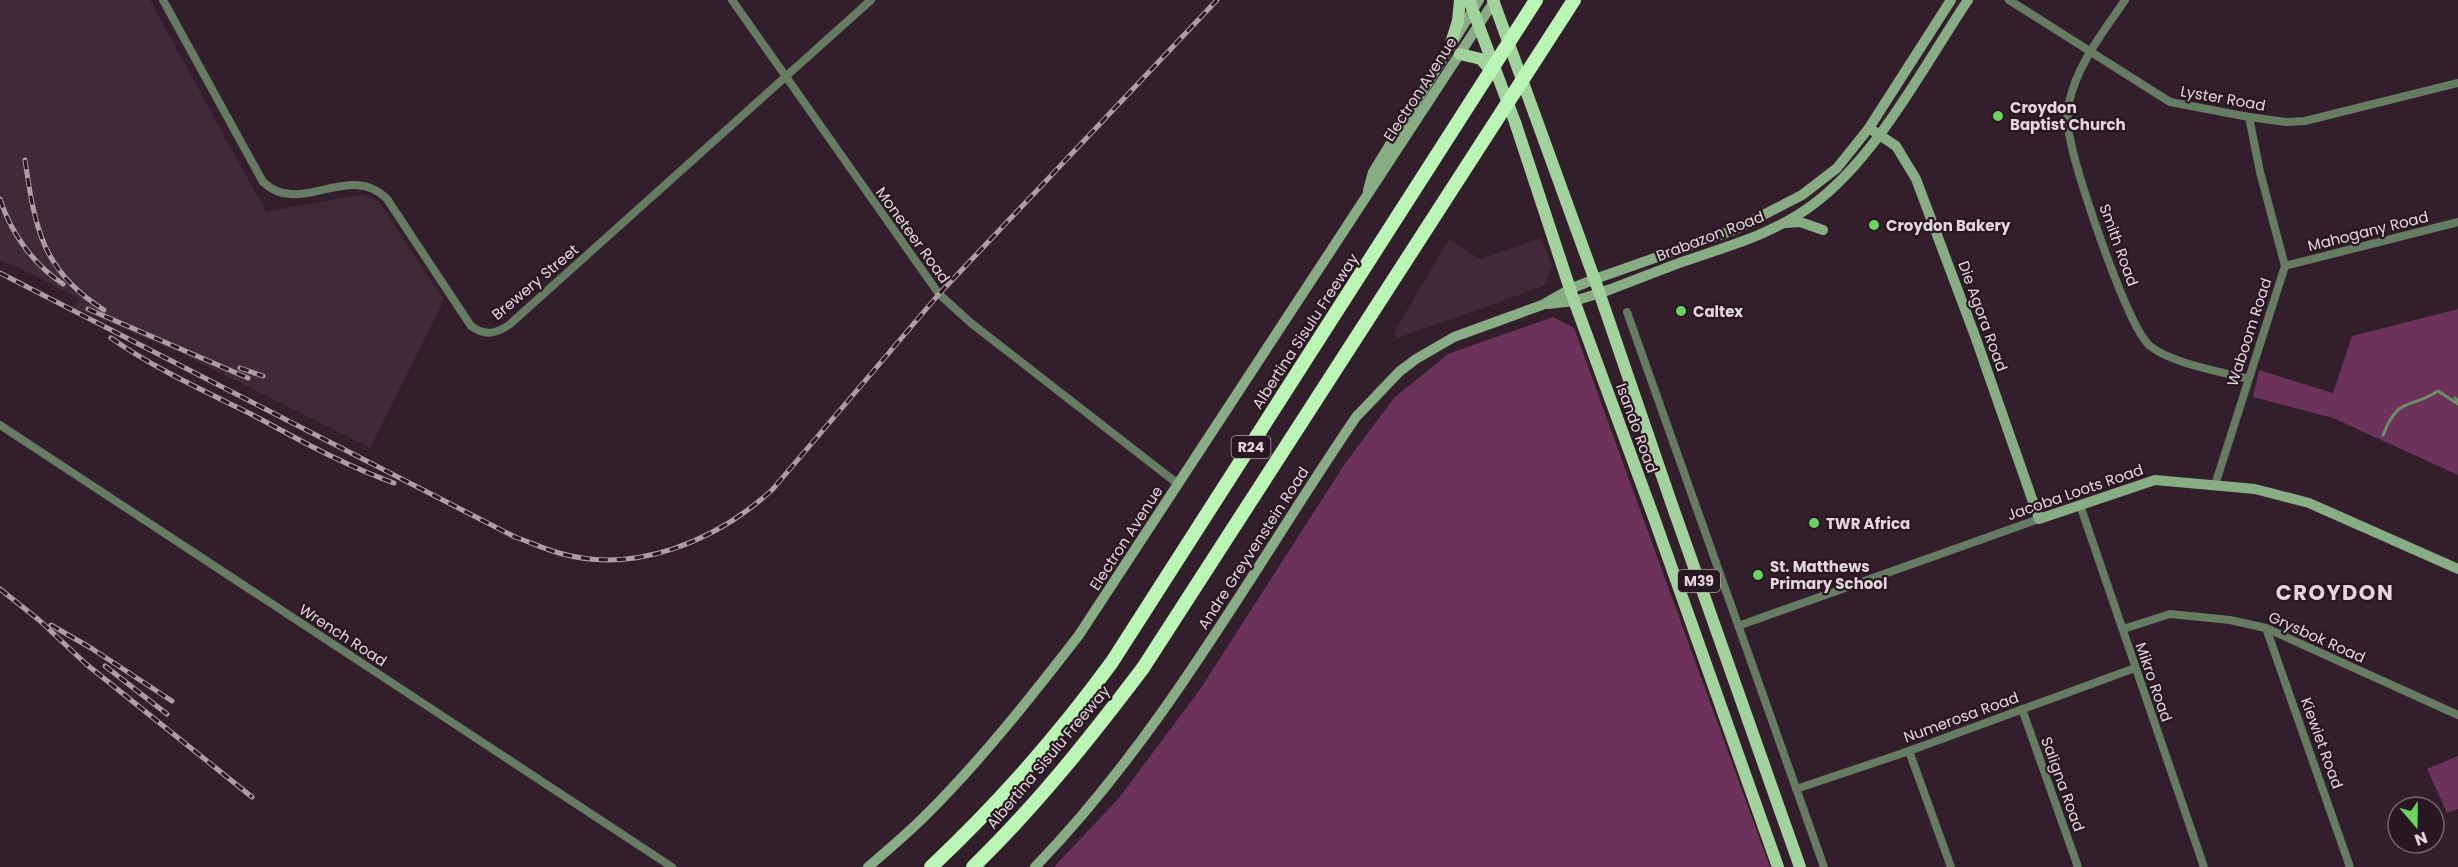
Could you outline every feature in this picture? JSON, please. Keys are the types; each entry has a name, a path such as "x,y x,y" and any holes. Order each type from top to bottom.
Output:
{"highway":[{"name":"Albertina Sisulu Freeway","path":"931,867 1010,789 1080,705 1112,662 1536,0"},
{"name":"Albertina Sisulu Freeway","path":"973,867 1040,798 1143,668 1574,0"}],"main road":[{"path":"1451,44 1458,21 1460,0"},
{"name":"Brabazon Road","path":"1572,295 1595,279 1726,233 1784,207 1837,168 1874,131 1951,0"},
{"name":"Brabazon Road","path":"1572,295 1600,293 1751,239 1783,224 1810,207 1836,184 1968,0"},
{"name":"Electron Avenue","path":"1406,129 1473,3"},
{"name":"Isando Road","path":"1473,3 1480,30 1515,123 1572,295 1778,867"},
{"name":"Electron Avenue","path":"868,867 926,815 1024,706 1079,635 1367,193 1373,172 1464,54 1495,3"},
{"name":"Isando Road","path":"1495,3 1600,293 1800,867"},
{"path":"1937,21 1949,29"},
{"path":"1464,54 1481,59 1498,78"},
{"name":"Die Agora Road","path":"1874,131 1896,146 1916,179 1975,336 2039,519"},
{"path":"1783,224 1800,222 1824,230"},
{"name":"Andre Greyvenstein Road","path":"1035,867 1086,811 1161,714 1338,444 1372,397 1400,371 1435,347 1477,328 1572,295"},
{"name":"Jacoba Loots Road","path":"2039,519 2155,480 2254,489 2309,503 2458,569"}],"street":[{"name":"Brewery Street","path":"163,0 263,182 270,189 286,194 354,184 370,187 380,192 471,326 477,331 490,334 509,325 871,0"},
{"name":"Moneteer Road","path":"732,0 939,294 971,323 1178,484"},
{"name":"Lyster Road","path":"2009,0 2170,102 2249,117 2286,122 2305,121 2458,83"},
{"name":"Smith Road","path":"2125,0 2080,67 2069,103 2068,120 2071,145 2104,248 2132,318 2139,332 2151,347 2172,358 2248,379"},
{"name":"Waboom Road","path":"2215,485 2285,266 2260,172 2249,117"},
{"name":"Mahogany Road","path":"2285,266 2458,222"},
{"name":"Isando Road","path":"1627,312 1824,867"},
{"name":"Wrench Road","path":"0,425 672,867"},
{"name":"Mikro Road","path":"2080,505 2204,867"},
{"name":"Jacoba Loots Road","path":"1738,626 2039,519"},
{"name":"Grysbok Road","path":"2123,629 2161,616 2179,614 2230,620 2266,628 2458,716"},
{"name":"Kiewiet Road","path":"2266,628 2350,867"},
{"name":"Numerosa Road","path":"1796,789 1909,751 2135,668"},
{"name":"Saligna Road","path":"2022,709 2078,867"},
{"path":"1909,751 1951,867"}],"shaded area":[{"path":"0,0 150,0 266,212 363,194 378,201 444,300 370,448 183,354 75,308 79,299 0,260"},
{"path":"1541,238 1552,266 1544,286 1398,338 1393,334 1449,239 1480,259"},
{"path":"2458,309 2458,475 2333,418 2253,397 2259,370 2333,393 2352,336"},
{"path":"1553,317 1574,328 1770,867 1054,867 1119,798 1201,688 1344,465 1394,398 1448,354"},
{"path":"2458,756 2458,809 2447,813 2446,795 2439,795 2427,769"}],"waterway":[{"path":"2383,435 2394,414 2400,409 2438,391 2458,404"},
{"path":"2455,398 2458,401"}],"railway":[{"path":"0,273 515,537 553,551 588,559 616,560 645,556 673,549 700,538 726,524 772,490 939,294 1217,0"},
{"path":"25,160 33,207 45,246 67,280 104,310"},
{"path":"0,199 10,224 24,247 42,267 63,284"},
{"path":"88,309 248,378"},
{"path":"111,338 178,378 338,460 394,483"},
{"path":"240,368 263,376"},
{"path":"0,589 39,620 86,664 252,797"},
{"path":"51,625 172,701"},
{"path":"105,666 167,714"}],"place":[{"name":"Croydon Baptist Church","path":"1998,116"},
{"name":"Croydon Bakery","path":"1874,225"},
{"name":"Caltex","path":"1681,311"},
{"name":"TWR Africa","path":"1814,523"},
{"name":"St. Matthews Primary School","path":"1758,575"}],"district":[{"name":"CROYDON","path":"2335,592"}]}
